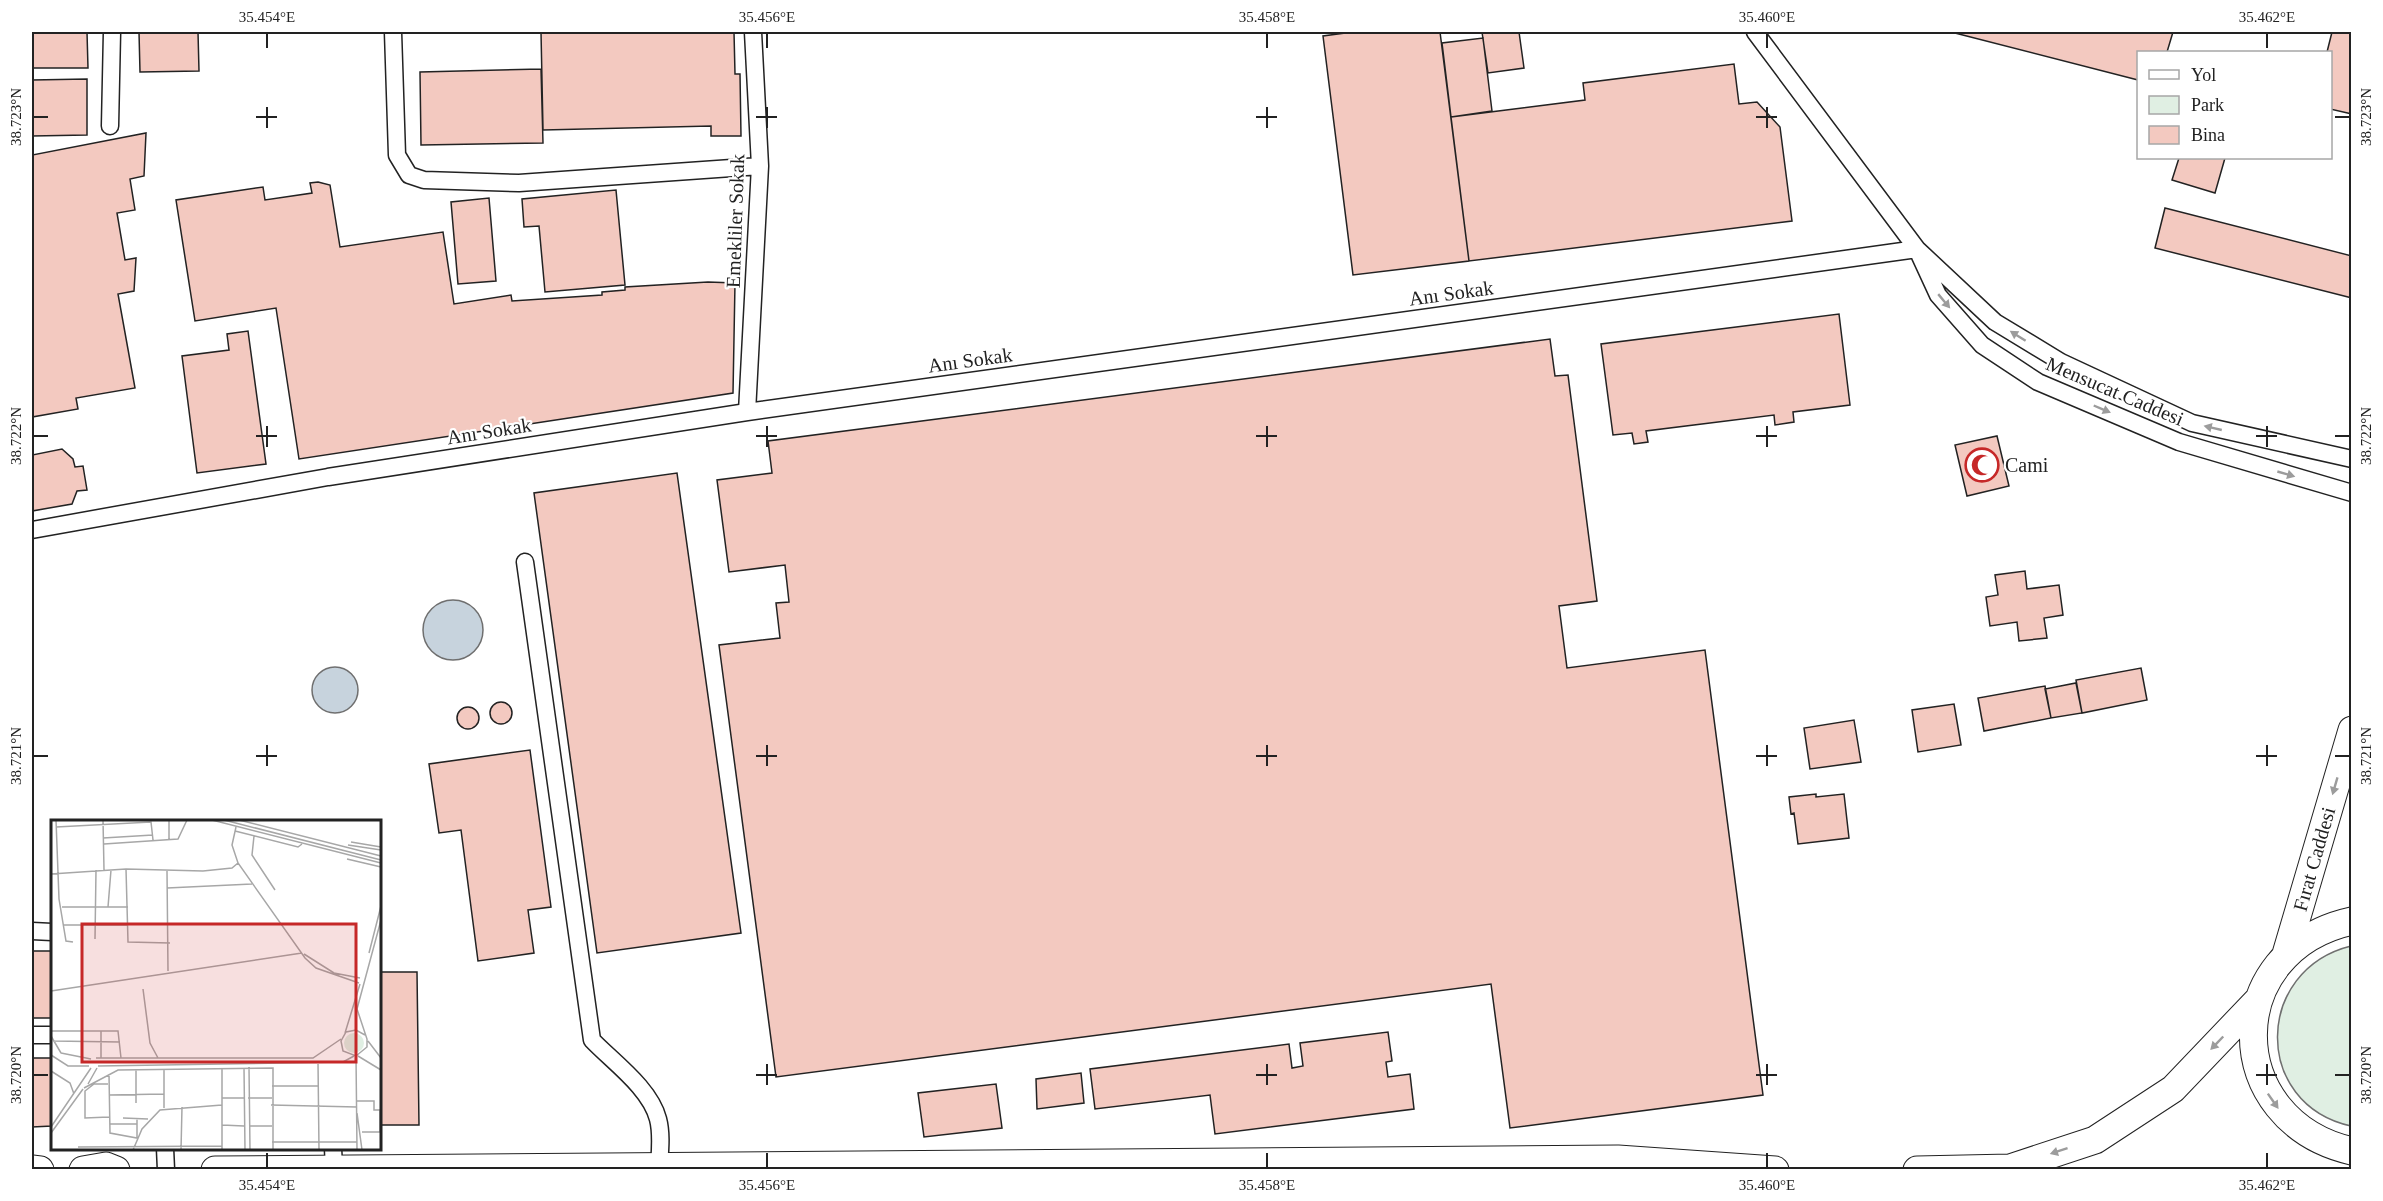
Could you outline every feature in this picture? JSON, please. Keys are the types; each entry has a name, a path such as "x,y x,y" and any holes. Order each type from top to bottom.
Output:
{"main road":[{"name":"Fırat Caddesi","path":"2286,954 2352,729"},
{"path":"2352,921 2316,932 2286,954 2265,983 2258,1000 2252,1036 2258,1072 2270,1097 2287,1119 2301,1131 2334,1147 2352,1151"},
{"path":"1917,1170 2010,1168 2095,1140 2173,1089 2258,1000"},
{"path":"215,1170 334,1158 659,1166 1610,1164 1775,1170"},
{"path":"83,1170 106,1166 116,1170"},
{"path":"32,1169 40,1170"}],"street":[{"path":"110,126 112,32"},
{"path":"393,32 397,155 410,175 424,180 519,183 760,166"},
{"name":"Emekliler Sokak","path":"747,412 760,166 753,32"},
{"name":"Mensucat Caddesi","path":"1755,32 1917,249 1995,322 2061,362 2192,423 2352,459"},
{"name":"Mensucat Caddesi","path":"1917,249 1938,295 1982,345 2038,382 2179,442 2352,493"},
{"name":"Anı Sokak","path":"32,530 328,477 747,412 1917,249"},
{"path":"525,562 592,1040 642,1091 655,1110 660,1127 659,1166"},
{"path":"32,932 51,932"},
{"path":"32,1035 51,1035"},
{"path":"165,1150 166,1170"}],"green space":[{"path":"2351,946 2351,1126 2319,1113 2296,1092 2282,1066 2278,1037 2282,1008 2296,981 2319,960"}],"shaded area":[{"path":"447,600 459,600 470,605 478,613 483,630 481,642 470,655 459,660 447,660 436,655 428,647 423,636 423,624 428,613 436,605"},
{"path":"340,667 352,673 357,681 357,699 352,707 344,712 330,713 322,710 315,703 312,685 315,677 322,670"}],"building":[{"path":"32,32 87,32 88,68 32,68"},
{"path":"139,32 198,32 199,71 140,72"},
{"path":"541,32 734,32 735,74 740,74 741,136 711,136 711,126 543,130"},
{"path":"1353,32 1440,32 1469,261 1353,275 1323,36"},
{"path":"1482,32 1519,32 1524,68 1488,73"},
{"path":"1951,32 2173,32 2167,51 2137,51 2137,80"},
{"path":"2332,32 2352,32 2352,114 2332,109 2332,51 2327,51"},
{"path":"1483,38 1492,111 1451,117 1442,43"},
{"path":"1734,64 1739,104 1757,102 1780,127 1792,221 1469,261 1451,117 1585,100 1583,83"},
{"path":"541,69 543,143 421,145 420,72"},
{"path":"87,79 87,135 32,136 32,80"},
{"path":"146,133 144,176 130,179 135,210 117,213 125,260 136,258 134,291 118,294 135,388 76,398 78,409 32,417 32,155"},
{"path":"2179,159 2225,159 2215,193 2172,180"},
{"path":"310,183 330,185 340,247 443,232 454,304 511,295 512,301 602,295 602,292 625,290 625,287 708,282 735,283 733,393 299,459 276,308 195,321 176,200 263,187 265,200 312,193"},
{"path":"616,190 625,285 545,292 539,226 524,227 522,199"},
{"path":"489,198 496,281 458,284 451,202"},
{"path":"2165,208 2352,256 2352,298 2155,248"},
{"path":"1839,314 1850,405 1793,412 1794,422 1775,425 1774,415 1646,431 1648,442 1634,444 1632,433 1613,435 1601,344"},
{"path":"248,331 266,464 197,473 182,356 229,350 227,334"},
{"path":"1550,339 1555,376 1568,375 1597,601 1559,606 1567,668 1705,650 1763,1095 1510,1128 1491,984 776,1077 719,645 780,638 776,603 789,602 785,565 729,572 717,480 772,473 768,441"},
{"name":"Cami","path":"1997,436 2009,486 1967,496 1955,445"},
{"path":"62,449 73,459 75,467 83,466 87,490 77,491 72,504 32,511 32,455"},
{"path":"677,473 741,933 597,953 534,493"},
{"path":"2025,571 2027,589 2059,585 2063,615 2044,618 2047,638 2019,641 2017,622 1990,626 1986,597 1998,595 1995,575"},
{"path":"2141,668 2147,700 2082,713 2076,680"},
{"path":"2076,683 2082,713 2051,718 2045,689"},
{"path":"2045,686 2051,718 1984,731 1978,698"},
{"path":"501,702 509,705 512,713 509,721 501,724 493,721 490,713 493,705"},
{"path":"1954,704 1961,745 1918,752 1912,710"},
{"path":"468,707 476,710 479,718 476,726 468,729 460,726 457,718 460,710"},
{"path":"1854,720 1861,762 1810,769 1804,728"},
{"path":"530,750 551,907 528,910 534,953 478,961 461,830 439,833 429,764"},
{"path":"1816,794 1816,797 1844,794 1849,838 1798,844 1794,813 1791,814 1789,797"},
{"path":"32,951 51,951 51,1018 32,1018"},
{"path":"381,972 417,972 419,1125 381,1125"},
{"path":"1388,1032 1392,1061 1386,1062 1388,1077 1410,1074 1414,1109 1215,1134 1210,1095 1095,1109 1090,1069 1289,1044 1292,1068 1303,1066 1300,1043"},
{"path":"32,1058 51,1058 51,1126 32,1127"},
{"path":"1081,1073 1084,1103 1037,1109 1036,1079"},
{"path":"996,1084 1002,1128 924,1137 918,1093"}],"place":[{"name":"Cami","path":"1982,465"}]}
